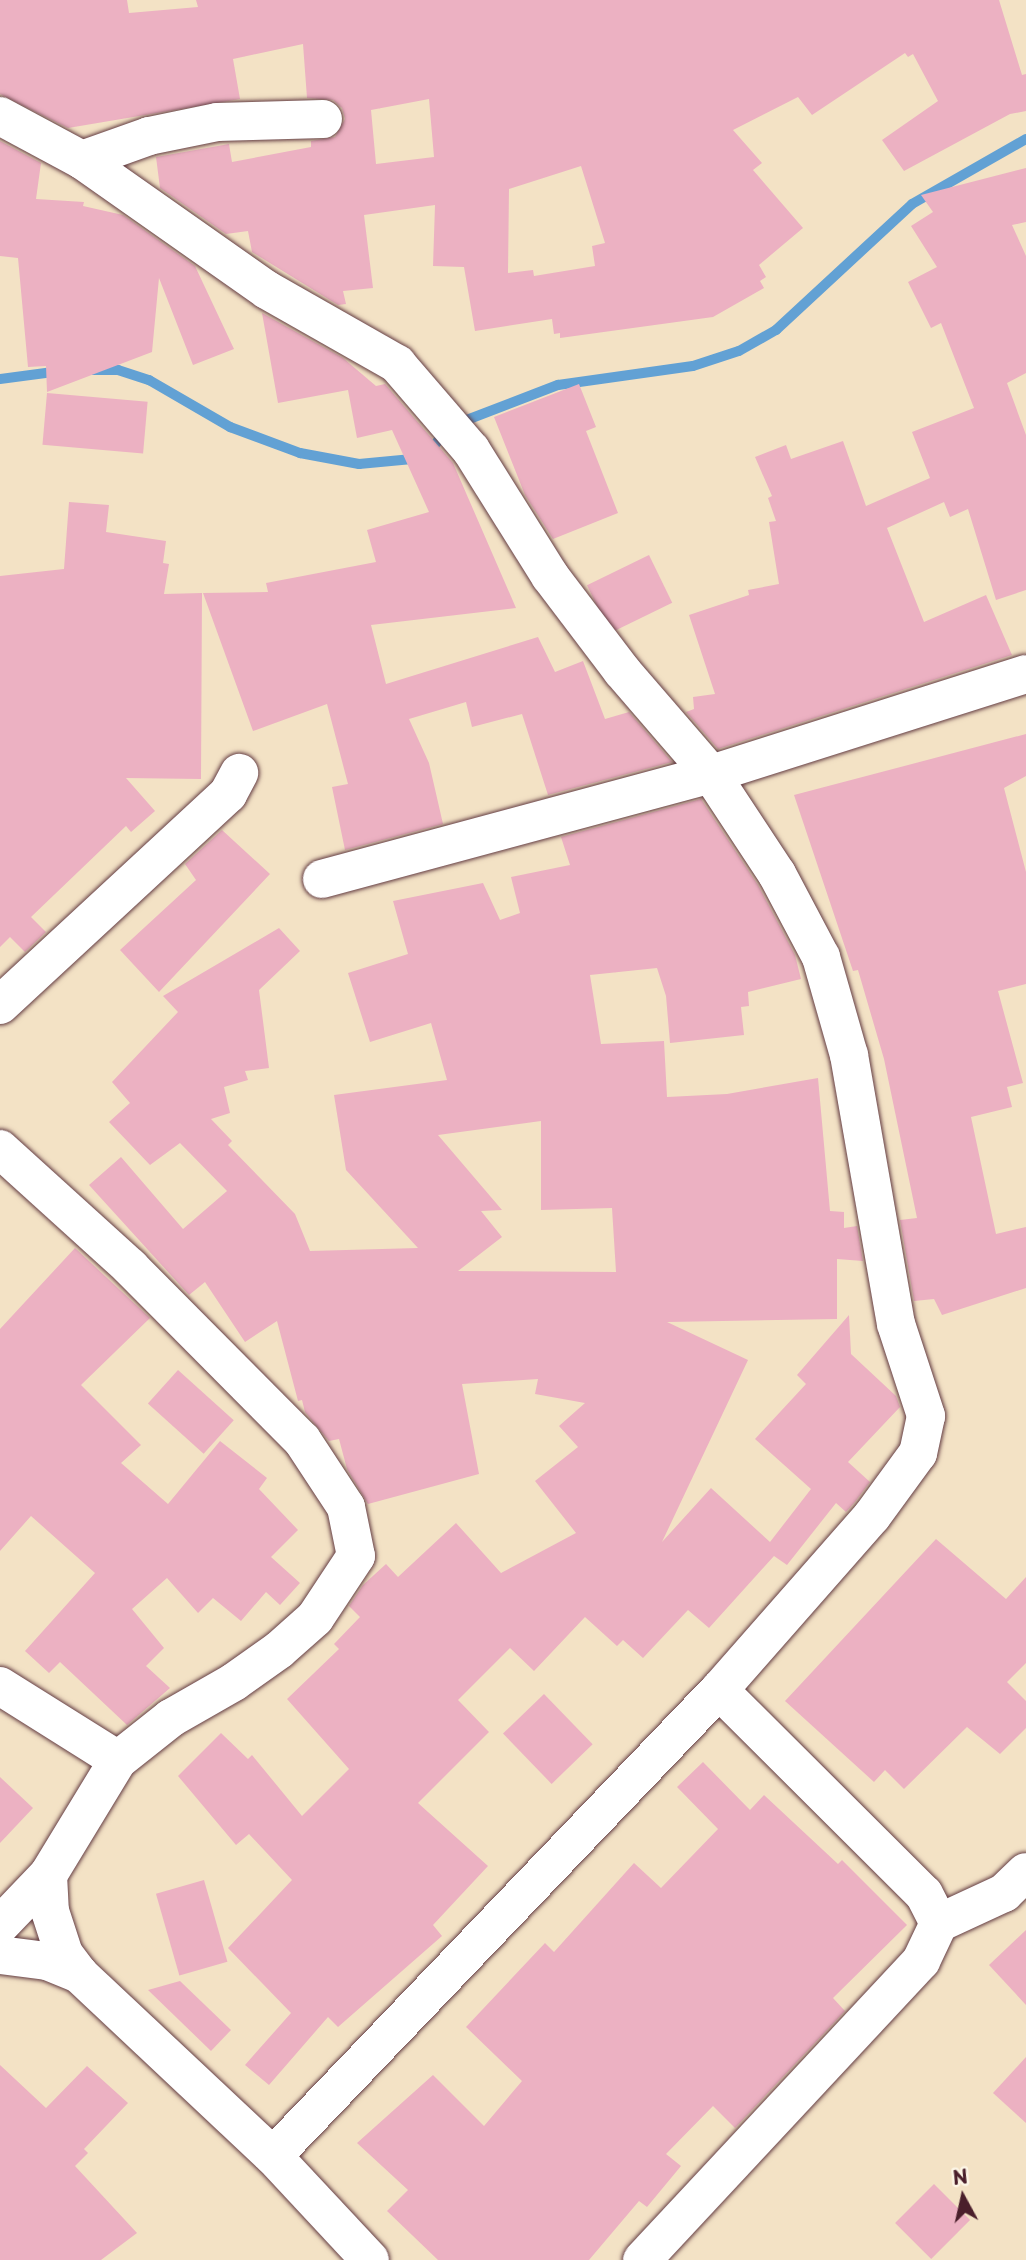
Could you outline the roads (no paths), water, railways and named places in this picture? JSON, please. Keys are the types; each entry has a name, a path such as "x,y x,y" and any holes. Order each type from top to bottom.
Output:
{"street":[{"path":"0,116 82,160 267,290 397,364 471,450 550,576 614,660 711,774 778,874 821,957 849,1055 896,1324 926,1416 918,1453 872,1516 719,1690 273,2156"},
{"path":"82,160 149,136 217,122 324,119"},
{"path":"322,879 711,774 1026,674"},
{"path":"0,1006 228,794 239,773"},
{"path":"0,1149 130,1266 302,1440 346,1507 356,1556 315,1618 288,1642 234,1682 171,1718 118,1759 48,1875 0,1925"},
{"path":"0,1686 118,1759"},
{"path":"719,1690 924,1894 939,1923"},
{"path":"642,2260 921,1961 939,1923 1004,1893 1026,1872"},
{"path":"48,1875 50,1911 64,1954 79,1974 273,2156 370,2260"},
{"path":"0,1955 47,1961 79,1974"}],"waterway":[{"path":"90,370 118,370 149,380 230,427 300,453 359,464 423,458 451,426 558,385 693,366 739,351 776,330 912,204 1026,139"},
{"path":"0,379 60,371"}]}
